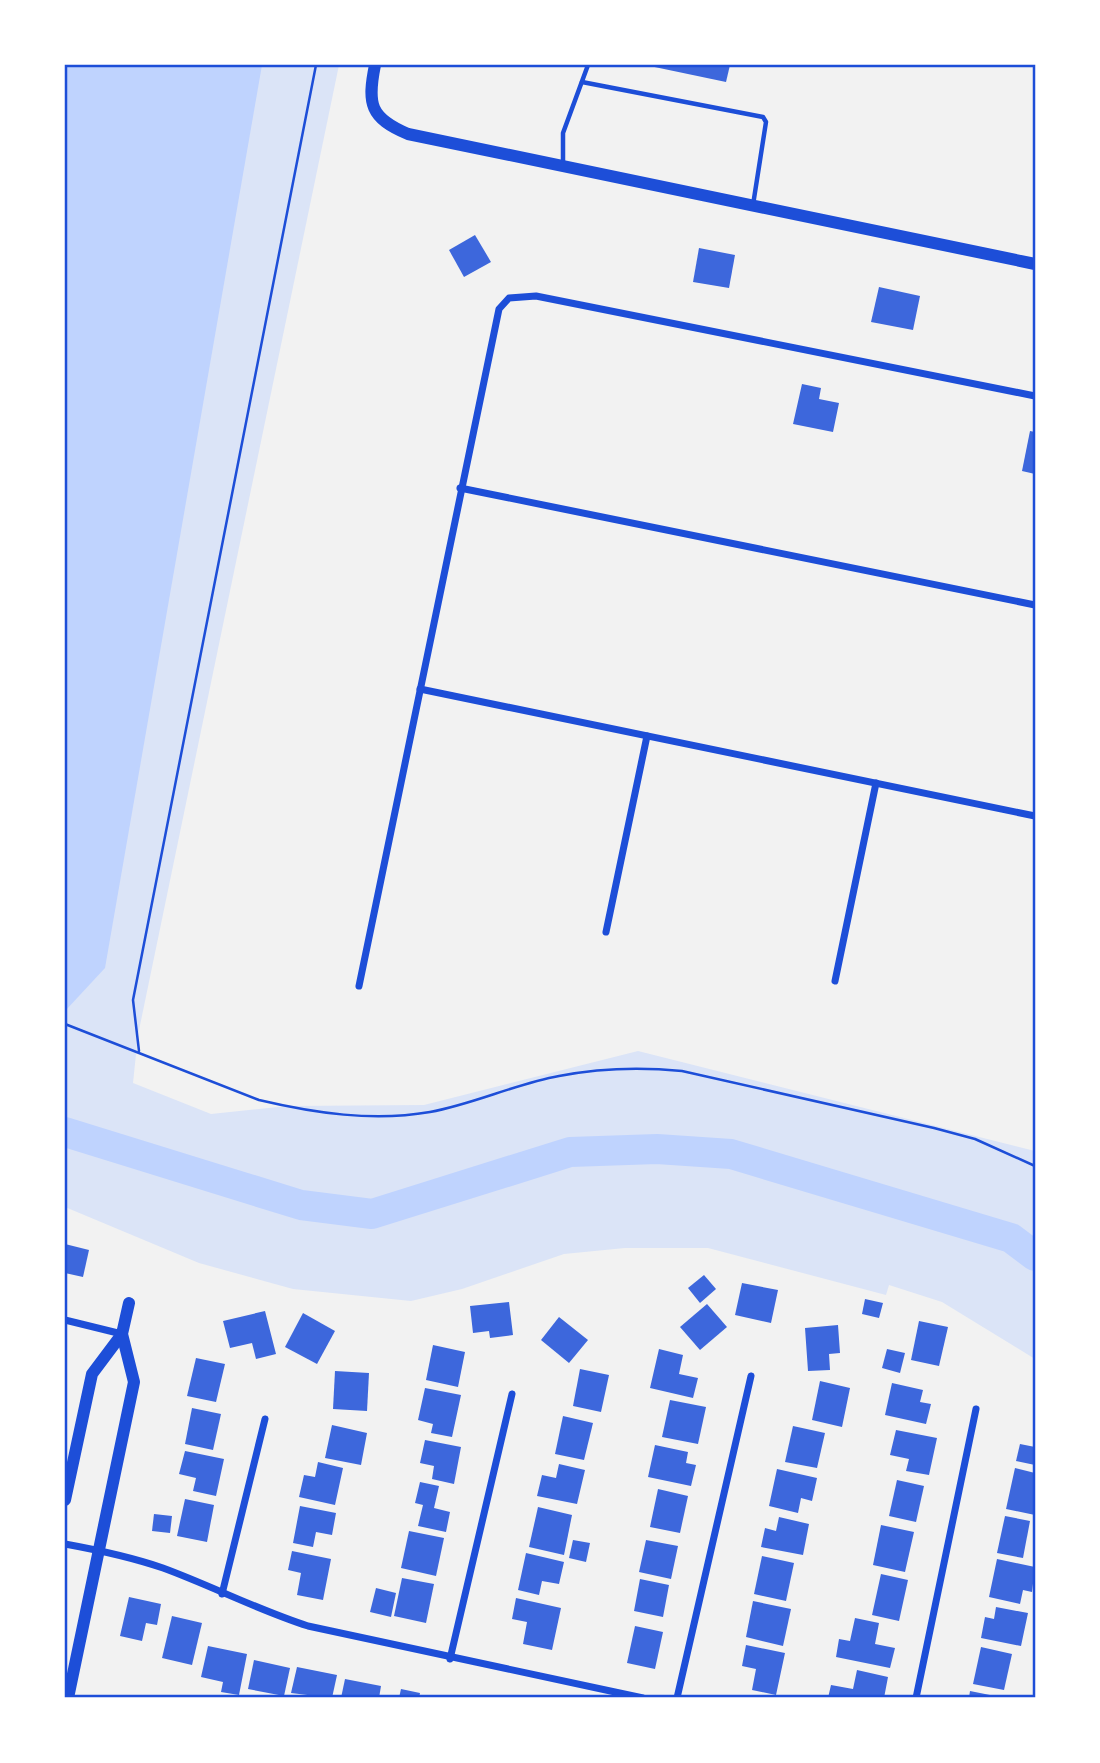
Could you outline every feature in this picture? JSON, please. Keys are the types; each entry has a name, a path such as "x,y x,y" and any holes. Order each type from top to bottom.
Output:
{"street":[{"path":"375,65 370,88 373,110 388,126 408,134 1035,264"},
{"path":"359,986 499,309 509,298 536,296 1035,396"},
{"path":"460,488 1035,605"},
{"path":"421,689 1035,816"},
{"path":"606,932 647,736"},
{"path":"835,981 876,783"},
{"path":"65,1500 92,1374 122,1334 129,1303"},
{"path":"65,1320 122,1334"},
{"path":"68,1698 134,1382 122,1334"},
{"path":"677,1698 751,1376"},
{"path":"450,1659 512,1394"},
{"path":"916,1698 944,1552 976,1409"},
{"path":"222,1594 265,1419"},
{"path":"65,1544 165,1569 222,1594 308,1626 450,1659 643,1698"}],"lane":[{"path":"563,166 563,133 588,65"},
{"path":"582,82 763,117 766,121 753,206"}],"path":[{"path":"139,1051 133,1000 316,65"},
{"path":"65,1024 259,1100 293,1108 361,1116 427,1112 557,1076 587,1071 647,1068 682,1070 975,1139 1035,1166"}],"shaded area":[{"path":"65,65 339,65 138,1035 133,1083 211,1114 288,1106 424,1105 638,1051 1035,1151 1035,1359 942,1302 889,1285 886,1295 708,1248 625,1248 564,1254 462,1289 411,1301 293,1289 199,1263 65,1207"}],"water":[{"path":"65,65 262,65 105,968 66,1010"}],"building":[{"path":"645,65 730,65 726,82"},
{"path":"475,235 491,262 464,277 449,250"},
{"path":"699,248 735,255 729,288 693,282"},
{"path":"879,287 920,296 913,330 871,322"},
{"path":"802,384 821,388 819,399 839,403 833,432 793,424"},
{"path":"1030,431 1035,432 1035,474 1022,471"},
{"path":"65,1244 89,1250 83,1277 65,1273"},
{"path":"704,1275 716,1289 700,1303 688,1288"},
{"path":"742,1283 778,1290 771,1323 735,1315"},
{"path":"865,1299 883,1303 879,1318 862,1314"},
{"path":"509,1302 513,1335 490,1338 489,1331 473,1333 470,1306"},
{"path":"707,1304 727,1327 700,1350 680,1327"},
{"path":"265,1311 276,1354 256,1359 252,1343 230,1348 223,1321"},
{"path":"303,1313 335,1331 317,1364 285,1347"},
{"path":"559,1317 588,1340 569,1363 541,1340"},
{"path":"919,1321 948,1327 939,1366 911,1360"},
{"path":"838,1325 840,1353 829,1354 830,1370 808,1371 805,1328"},
{"path":"433,1345 465,1352 458,1387 426,1380"},
{"path":"659,1349 683,1355 679,1374 698,1378 693,1398 650,1388"},
{"path":"887,1349 905,1353 900,1373 882,1368"},
{"path":"196,1358 225,1364 216,1402 187,1396"},
{"path":"580,1369 609,1375 601,1412 573,1406"},
{"path":"335,1371 369,1373 367,1411 333,1409"},
{"path":"820,1381 850,1388 842,1427 812,1420"},
{"path":"892,1383 923,1390 920,1402 931,1404 926,1424 885,1415"},
{"path":"425,1388 461,1395 452,1437 431,1433 433,1424 418,1420"},
{"path":"670,1400 706,1407 698,1444 662,1437"},
{"path":"192,1408 221,1414 213,1450 185,1444"},
{"path":"563,1416 593,1423 584,1460 555,1454"},
{"path":"332,1425 367,1433 361,1465 325,1458"},
{"path":"793,1426 825,1433 817,1468 785,1462"},
{"path":"896,1430 937,1438 929,1475 906,1471 909,1459 890,1455"},
{"path":"425,1440 461,1447 454,1484 432,1479 434,1466 420,1463"},
{"path":"1020,1444 1035,1447 1035,1465 1016,1461"},
{"path":"655,1445 688,1452 686,1463 696,1465 691,1486 648,1477"},
{"path":"185,1451 224,1459 216,1496 193,1491 196,1478 179,1474"},
{"path":"318,1462 343,1468 335,1505 299,1497 304,1475 315,1477"},
{"path":"559,1464 585,1470 577,1504 537,1496 542,1475 556,1478"},
{"path":"1015,1468 1035,1473 1035,1515 1006,1509"},
{"path":"777,1469 817,1478 812,1501 801,1498 798,1513 769,1506"},
{"path":"897,1480 924,1486 916,1522 889,1516"},
{"path":"420,1482 439,1486 434,1508 450,1512 446,1532 418,1526 423,1505 415,1503"},
{"path":"658,1489 688,1496 680,1533 650,1527"},
{"path":"185,1499 214,1505 207,1542 177,1536"},
{"path":"300,1506 336,1513 332,1535 316,1532 313,1547 293,1543"},
{"path":"538,1507 572,1515 564,1555 529,1547"},
{"path":"154,1514 172,1516 170,1533 152,1531"},
{"path":"1005,1516 1030,1521 1023,1558 997,1553"},
{"path":"779,1517 809,1524 803,1555 761,1547 765,1528 776,1531"},
{"path":"881,1525 914,1532 905,1572 873,1565"},
{"path":"409,1531 444,1538 436,1576 401,1568"},
{"path":"573,1540 590,1543 586,1562 569,1558"},
{"path":"646,1540 678,1546 671,1579 639,1572"},
{"path":"292,1551 331,1559 323,1600 297,1595 301,1573 288,1570"},
{"path":"526,1553 564,1562 559,1584 542,1581 539,1595 518,1590"},
{"path":"762,1556 794,1563 786,1601 754,1594"},
{"path":"997,1559 1035,1567 1032,1592 1023,1590 1020,1604 989,1597"},
{"path":"881,1574 908,1580 899,1621 872,1615"},
{"path":"402,1578 434,1584 426,1623 394,1616"},
{"path":"640,1579 669,1585 663,1617 634,1611"},
{"path":"376,1588 396,1593 391,1617 370,1612"},
{"path":"129,1597 161,1604 157,1625 146,1623 142,1641 120,1636"},
{"path":"516,1598 561,1608 552,1650 523,1644 527,1622 512,1619"},
{"path":"753,1601 791,1609 783,1646 746,1637"},
{"path":"996,1607 1028,1613 1021,1646 981,1638 985,1617 994,1619"},
{"path":"172,1616 202,1623 192,1665 162,1658"},
{"path":"855,1618 879,1623 875,1644 895,1648 890,1668 836,1657 839,1639 850,1641"},
{"path":"635,1626 663,1632 655,1669 627,1663"},
{"path":"746,1645 785,1653 776,1695 752,1690 756,1669 742,1666"},
{"path":"208,1646 247,1654 239,1695 221,1692 223,1682 201,1677"},
{"path":"981,1647 1012,1654 1004,1690 973,1684"},
{"path":"254,1660 290,1668 284,1696 248,1689"},
{"path":"297,1667 337,1675 332,1698 291,1693"},
{"path":"857,1670 888,1677 884,1698 828,1698 831,1685 853,1689"},
{"path":"345,1679 381,1686 379,1698 341,1698"},
{"path":"401,1689 420,1693 419,1698 399,1698"},
{"path":"970,1691 1000,1697 1000,1698 969,1698"}],"waterway":[{"path":"65,1132 301,1205 372,1214 570,1152 657,1149 731,1154 1011,1238 1035,1256"}]}
